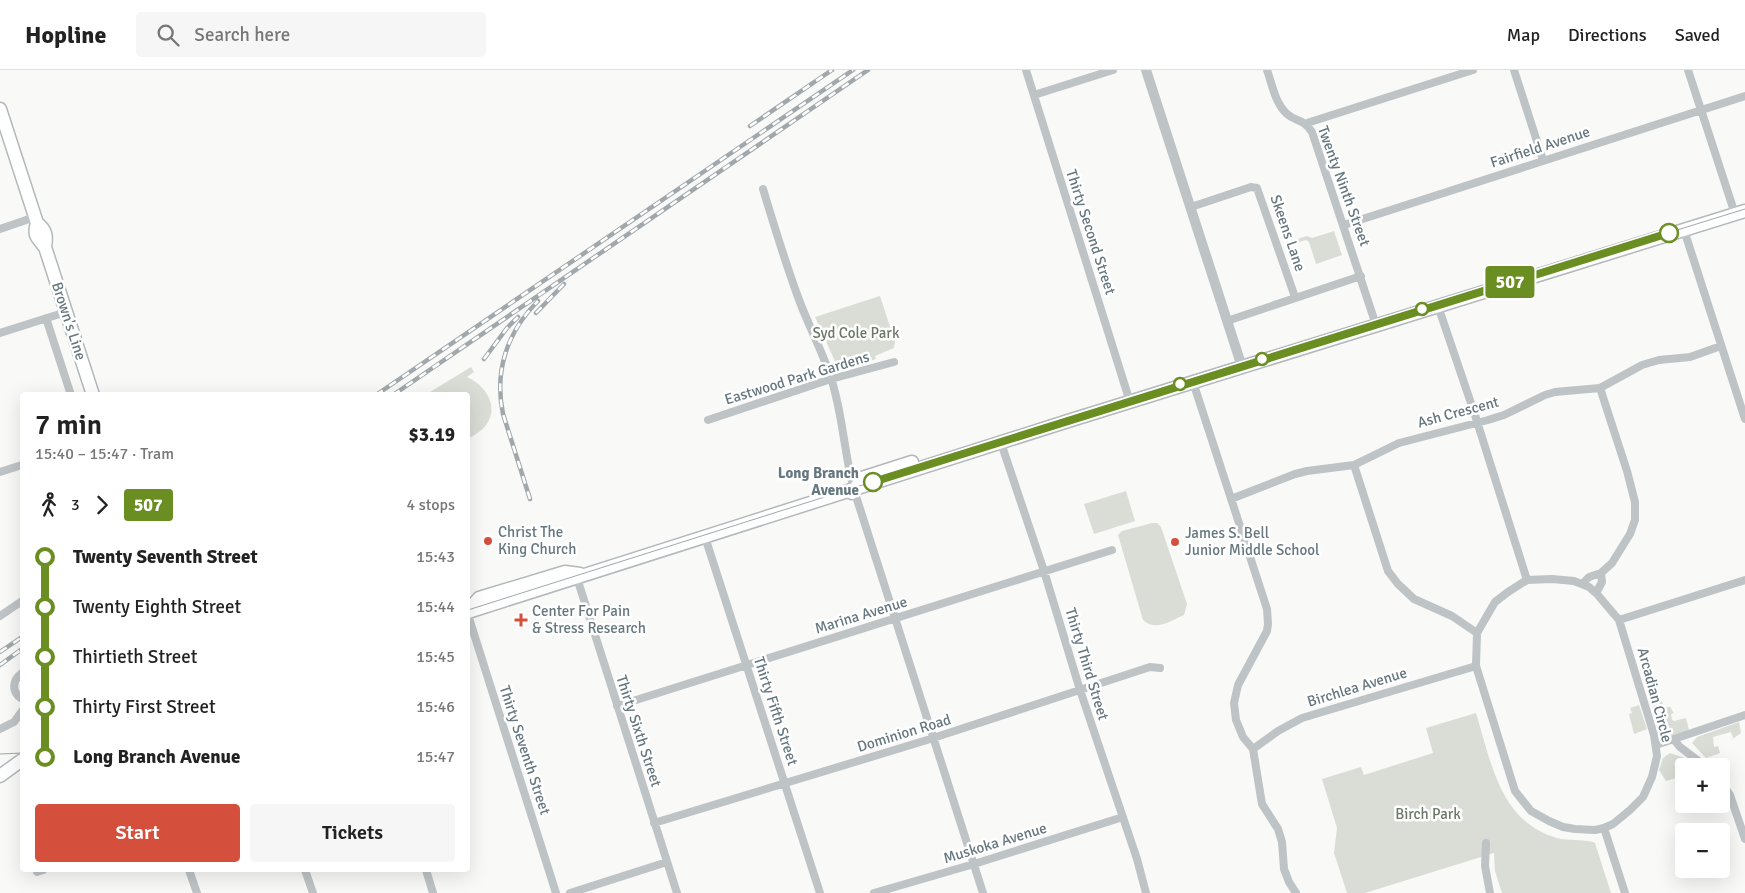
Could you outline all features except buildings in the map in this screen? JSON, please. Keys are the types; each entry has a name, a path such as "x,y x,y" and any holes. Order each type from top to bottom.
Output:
{"main road":[{"name":"Brown's Line","path":"0,112 36,220 34,230 38,240 45,247 92,392"},
{"path":"470,610 479,598 565,572 582,576 766,518 792,518 847,501 862,478 870,475 916,461 934,464 1740,213"},
{"path":"0,776 20,761"}],"street":[{"name":"Thirty Second Street","path":"1026,70 1130,402"},
{"path":"1034,95 1114,70"},
{"path":"1146,70 1242,367"},
{"name":"Twenty Ninth Street","path":"1267,70 1278,100 1287,114 1306,123 1312,132 1376,325"},
{"path":"1306,123 1473,70"},
{"path":"1514,70 1543,160"},
{"path":"1688,70 1740,213"},
{"name":"Fairfield Avenue","path":"1344,225 1745,96"},
{"name":"Skeens Lane","path":"1191,207 1257,188 1296,297"},
{"path":"763,189 799,299 831,379 842,421 846,458 854,490 983,893"},
{"path":"0,229 36,220"},
{"path":"1684,230 1745,418"},
{"path":"1227,320 1361,276"},
{"path":"1438,306 1478,423 1527,580 1495,602 1477,633 1476,666 1514,790 1535,814 1563,827 1595,830 1604,828 1625,893"},
{"path":"0,333 66,312"},
{"path":"46,318 70,392"},
{"name":"Ash Crescent","path":"1231,499 1295,474 1354,465 1399,442 1504,415 1545,395 1555,392 1600,388 1642,365 1659,360 1690,357 1721,346"},
{"name":"Eastwood Park Gardens","path":"708,420 831,379 894,362"},
{"path":"1194,382 1268,616 1267,631 1238,685 1234,702 1239,729 1253,749 1262,804 1278,829 1282,842 1284,868 1289,882 1296,893"},
{"path":"1582,584 1589,577 1601,574 1620,552 1635,520 1635,502 1627,471 1600,388"},
{"name":"Thirty Third Street","path":"1001,442 1146,893"},
{"path":"1354,465 1388,571 1398,584 1414,599 1452,616 1477,633"},
{"path":"0,472 20,466"},
{"name":"Thirty Fifth Street","path":"705,537 820,893"},
{"name":"Marina Avenue","path":"617,706 1112,550"},
{"path":"1596,593 1602,582 1601,574"},
{"name":"Thirty Sixth Street","path":"582,576 617,706 677,893"},
{"name":"Arcadian Circle","path":"1527,580 1563,580 1582,584 1596,593 1619,620 1656,745 1657,756 1654,771 1643,797 1613,824 1604,828"},
{"path":"1619,620 1745,580"},
{"path":"0,616 20,603"},
{"name":"Thirty Seventh Street","path":"470,619 556,893"},
{"name":"Birchlea Avenue","path":"1253,749 1278,731 1302,718 1476,666"},
{"name":"Dominion Road","path":"654,823 933,738 1150,667 1160,668"},
{"path":"20,675 15,680 14,688 20,697"},
{"path":"0,729 14,722 20,714"},
{"path":"1656,745 1745,715"},
{"path":"1674,740 1694,758"},
{"path":"1730,795 1745,839"},
{"name":"Muskoka Avenue","path":"874,893 1123,818"},
{"path":"1486,843 1485,866 1490,893"},
{"path":"570,893 667,862"},
{"path":"190,872 197,893"},
{"path":"306,872 313,893"},
{"path":"427,872 434,893"}],"green space":[{"path":"1334,231 1342,255 1316,264 1309,242 1306,240 1286,246 1285,243 1307,236 1312,238"},
{"name":"Syd Cole Park","path":"880,296 895,342 894,348 875,356 876,359 844,369 838,368 815,317"},
{"path":"471,367 474,372 467,377 480,385 485,391 491,404 490,418 478,433 470,438 470,392 430,392"},
{"path":"1126,491 1135,521 1094,534 1084,504"},
{"path":"1157,523 1161,527 1187,604 1184,615 1158,625 1153,625 1143,620 1118,535 1122,531"},
{"path":"1661,699 1664,707 1670,707 1674,713 1671,714 1672,720 1686,718 1689,730 1667,737 1660,730 1652,702"},
{"path":"1639,705 1647,729 1634,734 1629,714 1632,713 1630,708"},
{"name":"Birch Park","path":"1476,713 1493,770 1510,804 1522,819 1538,830 1557,838 1595,843 1611,893 1502,893 1495,871 1494,853 1365,893 1347,893 1334,853 1337,828 1322,779 1361,767 1364,775 1433,753 1426,728"},
{"path":"1739,722 1741,733 1731,740 1733,738 1731,732 1713,737 1714,747 1718,746 1720,753 1706,758 1692,743 1697,737"},
{"path":"1670,753 1685,758 1675,758 1675,778 1666,781 1659,770 1663,758"}],"tram line":[{"path":"470,609 1241,365 1745,209"},
{"name":"507","path":"873,482 1241,365 1669,233"},
{"path":"0,754 20,753"}],"railway":[{"path":"750,126 832,70"},
{"path":"380,392 853,70"},
{"path":"397,392 868,70"},
{"path":"536,313 564,284"},
{"path":"530,499 503,414 500,383 502,368 511,339 527,313 538,301"},
{"path":"484,359 507,328 518,317"},
{"path":"0,652 20,638"},
{"path":"0,665 20,650"}],"place":[{"name":"Long Branch Avenue","path":"873,482"},
{"name":"Christ The King Church","path":"488,541"},
{"name":"James S. Bell Junior Middle School","path":"1175,542"},
{"name":"Center For Pain & Stress Research","path":"521,620"}]}
